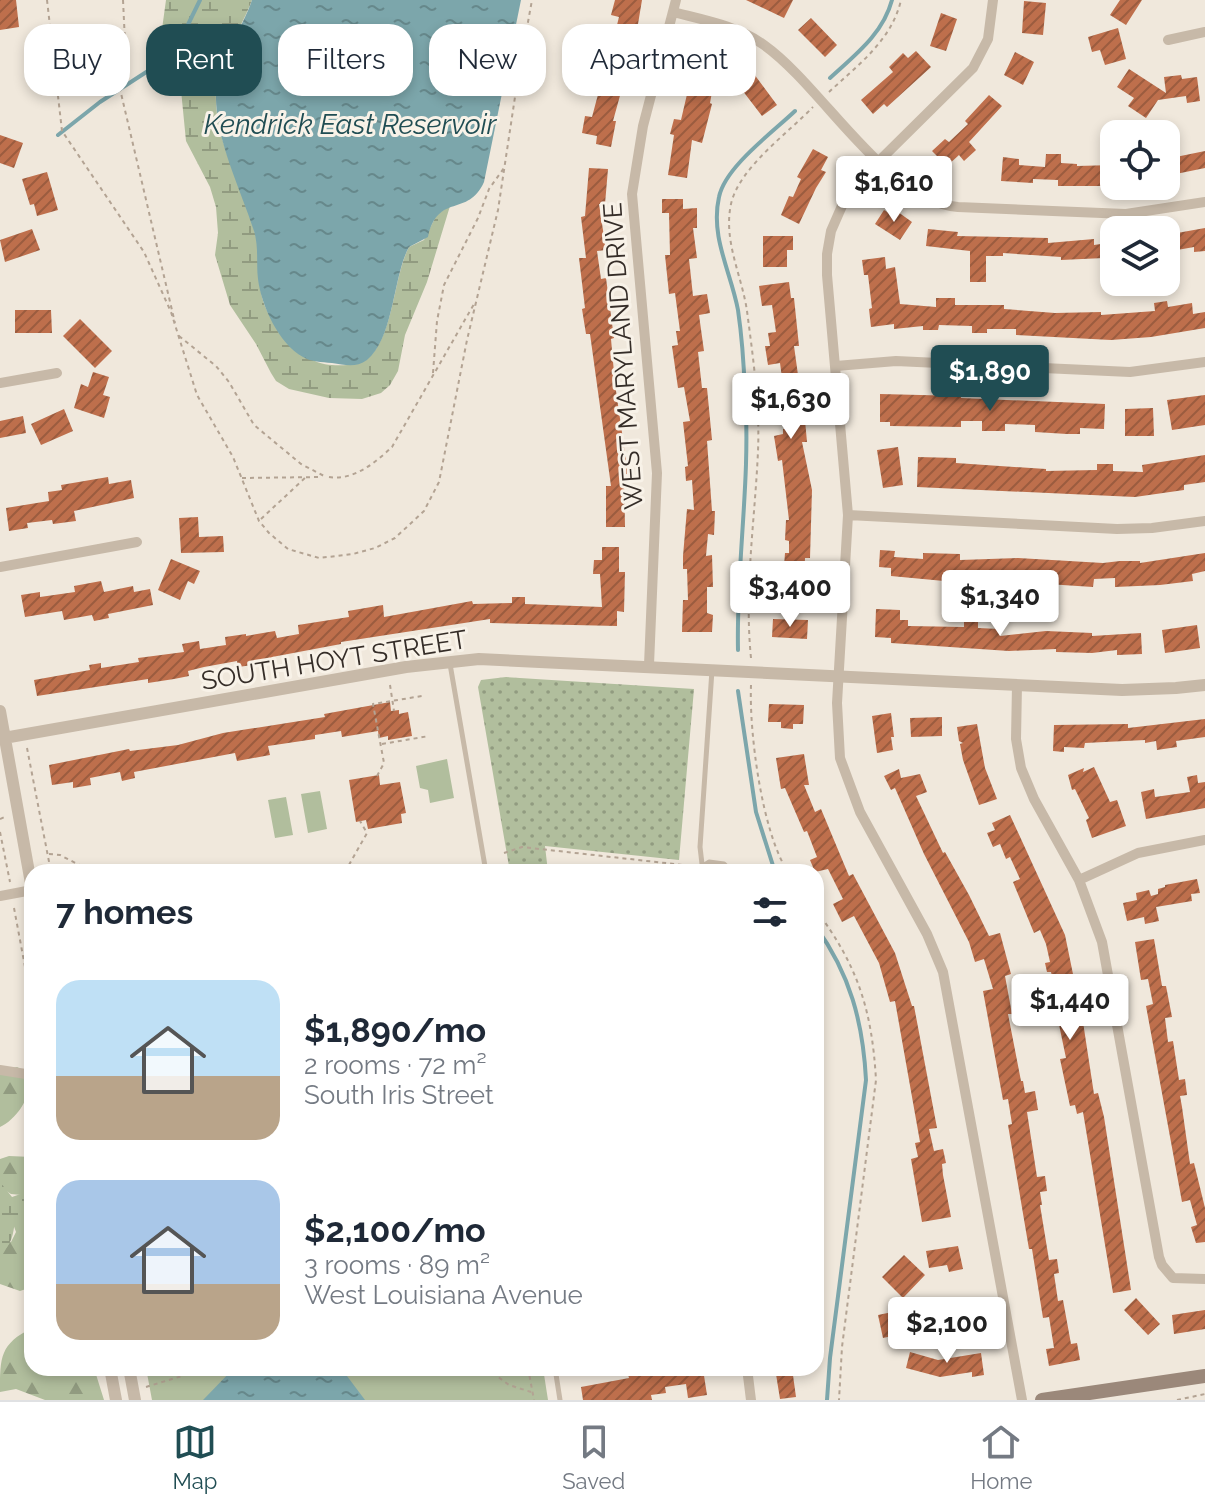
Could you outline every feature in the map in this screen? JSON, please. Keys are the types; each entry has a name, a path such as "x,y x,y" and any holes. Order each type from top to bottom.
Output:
{"main road":[{"path":"1042,1400 1205,1376"}],"street":[{"name":"WEST MARYLAND DRIVE","path":"649,665 658,484 632,194 641,136 676,0"},
{"path":"993,0 988,39 973,68 845,199 831,231 827,275 848,515 838,676 838,736 847,783 927,934 943,972 1022,1400"},
{"path":"673,12 725,26 759,41 778,56 879,161 920,196 951,206 1126,214 1205,202"},
{"path":"1168,40 1205,32"},
{"path":"836,366 896,361 1130,372 1205,362"},
{"path":"0,383 57,373"},
{"path":"848,515 1117,529 1205,521"},
{"path":"0,567 137,542"},
{"name":"SOUTH HOYT STREET","path":"2,739 449,661 510,658 1017,685 1151,690 1205,685"},
{"path":"1017,685 1016,739 1021,768 1034,799 1079,880 1096,923 1107,968 1159,1257 1173,1278 1205,1279"},
{"path":"0,711 2,739 27,864"},
{"path":"1079,880 1138,853 1205,840"},
{"path":"0,896 24,892"},
{"path":"0,1070 24,1074"},
{"path":"941,1315 1004,1304"},
{"path":"112,1376 116,1400"},
{"path":"130,1376 135,1400"},
{"path":"748,1376 751,1400"}],"lane":[{"path":"449,661 485,864"},
{"path":"712,668 700,847 702,864 719,864"},
{"path":"556,1376 560,1400"}],"path":[{"path":"47,0 62,131 144,252 171,312 197,395 233,457 259,521 288,549 319,558 353,554 395,538 415,522 434,495 439,482 495,223 532,0"},
{"path":"123,0 126,63 120,89 177,334 216,366 254,425 301,464 326,477"},
{"path":"785,864 772,831 758,769 750,707 752,671 748,616 758,430 746,308 732,252 729,217 734,195 747,174 880,43 892,26 901,0"},
{"path":"433,374 437,321 444,285 489,189 505,168"},
{"path":"242,478 335,478 352,475 382,457 399,436 477,300"},
{"path":"259,521 307,477"},
{"path":"390,685 394,711"},
{"path":"377,776 384,763 373,704 422,696"},
{"path":"24,735 50,864"},
{"path":"381,744 429,736"},
{"path":"350,864 367,833 360,821"},
{"path":"0,832 24,960"},
{"path":"504,853 522,847 674,864"},
{"path":"48,854 60,855 77,864"},
{"path":"824,921 841,944 860,987 872,1042 876,1080 844,1331 839,1400"},
{"path":"145,1387 182,1376"},
{"path":"497,1376 509,1385 531,1392"},
{"path":"529,1376 534,1400"},
{"path":"1177,1400 1205,1394"}],"green space":[{"path":"166,0 252,0 241,24 163,24"},
{"path":"182,96 216,96 220,131 254,228 261,291 266,308 279,328 310,358 320,363 356,364 367,359 376,349 388,322 409,247 424,240 437,214 450,206 427,282 405,335 398,371 381,393 362,399 329,398 289,389 276,381 230,305 215,255 218,233 216,207 210,187 186,141"},
{"path":"506,677 694,689 679,860 545,846 547,864 509,864 478,687 481,680"},
{"path":"447,759 454,798 430,803 428,790 420,788 416,766"},
{"path":"320,791 327,829 308,833 301,794"},
{"path":"286,797 293,835 275,838 268,800"},
{"path":"17,1067 24,1070 24,1102 13,1118 0,1127 0,1071"},
{"path":"24,1157 24,1195 11,1194 0,1187 0,1159"},
{"path":"0,1182 12,1197 24,1193 24,1216 15,1221 13,1235 0,1254"},
{"path":"24,1213 24,1290 20,1291 0,1284 0,1243 11,1242 16,1232 12,1221"},
{"path":"24,1332 24,1376 96,1376 104,1400 45,1400 16,1389 0,1392 4,1353"},
{"path":"148,1376 544,1376 548,1400 152,1400"}],"water":[{"name":"Kendrick East Reservoir","path":"252,0 521,0 516,24 429,24 429,96 501,96 484,182 470,199 439,214 428,237 409,247 383,337 376,350 359,364 310,360 294,351 279,333 263,300 258,279 256,237 223,144 216,108 216,96 262,96 262,24 242,24"},
{"path":"226,1376 347,1376 365,1400 203,1400"}],"building":[{"path":"0,0 16,0 19,27 0,30"},
{"path":"615,0 642,0 638,24 617,24 619,17 611,15"},
{"path":"746,0 793,0 784,18"},
{"path":"1120,0 1142,0 1126,25 1110,15"},
{"path":"1024,1 1046,3 1043,35 1022,33"},
{"path":"941,13 957,19 946,51 930,46"},
{"path":"811,18 837,45 825,57 798,30"},
{"path":"1118,28 1126,59 1105,65 1100,50 1092,52 1088,37"},
{"path":"916,51 931,67 887,107 884,104 873,114 861,100 893,72 889,67 903,53 908,58"},
{"path":"1015,52 1034,62 1023,85 1004,75"},
{"path":"1129,69 1166,93 1164,77 1197,77 1200,101 1187,103 1186,96 1158,100 1146,118 1128,106 1134,98 1117,87"},
{"path":"756,77 777,105 762,116 747,96 756,96"},
{"path":"989,95 1002,106 969,142 976,150 964,161 959,155 947,166 932,151 945,139 949,142 968,124 965,121"},
{"path":"598,96 620,96 613,121 616,121 611,147 596,144 597,136 582,133 585,116 592,117"},
{"path":"687,96 711,96 702,143 692,140 687,178 668,175 674,135 670,134 674,119 681,120"},
{"path":"0,135 23,143 14,168 0,163"},
{"path":"813,149 828,157 821,170 826,172 799,224 781,215 789,196 793,197 801,179 797,177"},
{"path":"1205,151 1205,168 1180,173 1180,156"},
{"path":"1046,154 1061,154 1061,163 1100,165 1100,186 1058,186 1058,180 1033,179 1033,183 1001,181 1003,157 1019,159 1019,165 1045,167"},
{"path":"589,168 608,169 605,204 599,204 606,250 597,251 601,279 606,278 614,338 611,339 615,384 628,474 624,474 625,527 606,527 606,486 611,486 590,334 586,334 582,309 585,308 579,258 586,258 581,217 585,216"},
{"path":"47,172 58,210 37,216 22,179"},
{"path":"662,199 683,199 683,209 697,208 697,228 693,228 697,258 689,259 693,296 707,294 710,313 699,315 704,351 698,352 702,388 707,388 712,440 707,441 712,511 715,511 714,535 708,534 706,556 712,555 713,587 707,587 707,613 713,615 712,632 682,632 683,600 688,600 687,569 683,569 687,509 694,510 692,480 686,481 685,467 688,466 683,422 690,421 684,387 678,388 672,346 678,345 676,331 680,331 675,293 669,294 665,255 670,255 669,213 662,213"},
{"path":"884,210 895,217 898,212 912,222 900,240 875,224"},
{"path":"1205,228 1205,251 1194,252 1194,247 1180,250 1180,232"},
{"path":"32,229 40,250 5,262 0,240"},
{"path":"928,229 958,232 957,236 1048,238 1048,243 1094,239 1094,245 1100,244 1100,258 1061,260 1061,257 1003,253 1003,256 986,256 986,282 970,282 970,251 926,246"},
{"path":"763,236 793,236 793,250 787,250 787,267 763,267"},
{"path":"885,257 886,269 895,267 900,304 936,307 936,298 955,298 955,305 1004,305 1004,309 1055,313 1101,312 1101,315 1155,311 1154,303 1167,301 1168,307 1192,303 1193,314 1205,312 1205,328 1111,340 1016,335 1016,329 987,329 987,333 972,333 972,326 939,325 938,330 923,330 923,326 894,329 894,324 871,327 868,275 864,275 862,260"},
{"path":"789,282 791,298 794,298 799,346 794,346 798,375 803,374 806,398 803,399 807,442 802,442 812,490 810,558 805,558 804,583 808,583 808,599 785,599 785,586 776,586 776,566 784,566 785,553 789,553 789,541 785,540 786,520 789,520 782,460 778,461 774,436 783,434 783,429 789,429 780,363 768,365 765,346 770,346 768,333 776,332 772,305 762,306 759,286"},
{"path":"15,310 51,310 52,333 15,333"},
{"path":"80,319 112,351 95,368 63,336"},
{"path":"93,372 109,377 103,395 110,397 104,418 74,408 81,384 88,387"},
{"path":"880,394 1105,404 1104,429 1080,428 1080,434 1067,434 1035,432 1035,425 1005,424 1005,431 982,431 982,421 961,421 961,427 890,426 890,422 880,422"},
{"path":"1205,395 1205,425 1172,430 1167,400"},
{"path":"1153,408 1154,436 1125,436 1125,409"},
{"path":"64,409 73,431 41,445 31,424"},
{"path":"23,416 26,433 0,438 0,421"},
{"path":"898,447 903,485 883,488 877,450"},
{"path":"1205,455 1205,482 1184,485 1184,490 1135,497 917,487 918,457 956,458 956,463 1046,471 1097,470 1097,464 1113,464 1113,471 1143,472 1142,465"},
{"path":"108,477 109,484 131,480 134,498 74,511 76,521 27,523 28,528 9,531 6,508 49,501 48,492 62,490 61,485"},
{"path":"198,517 199,537 223,536 224,552 181,553 179,518"},
{"path":"602,547 619,547 619,572 625,572 624,612 617,611 617,626 490,623 490,619 341,642 272,657 273,662 238,667 237,661 204,667 188,671 189,676 174,679 148,683 148,679 37,696 34,680 90,670 89,665 101,663 101,668 139,662 138,658 184,652 182,644 199,641 200,649 226,645 225,637 275,631 277,638 299,634 298,625 349,617 348,611 383,605 384,617 472,601 473,604 512,603 512,597 525,597 525,604 602,607 600,574 593,574 594,560 602,560"},
{"path":"880,550 895,551 894,557 923,559 923,553 960,554 960,560 1018,558 1103,563 1140,563 1205,553 1205,571 1192,574 1193,581 1160,585 1115,587 1115,578 1094,579 1093,587 1047,584 1047,591 1028,590 1028,580 975,581 967,580 967,573 945,573 944,581 891,576 891,568 879,567"},
{"path":"171,559 200,571 194,584 188,581 180,600 158,590"},
{"path":"101,581 104,592 133,586 134,592 150,589 153,605 108,614 109,618 94,621 92,615 64,620 62,611 25,617 21,595 40,592 40,597 75,592 74,586"},
{"path":"876,609 900,610 900,620 908,620 908,626 964,627 964,618 978,619 978,628 1000,629 1000,636 1046,631 1092,633 1092,636 1141,633 1142,654 1117,655 1117,650 1092,653 1056,652 1056,649 1009,651 891,643 891,638 875,637"},
{"path":"773,619 808,620 807,639 772,637"},
{"path":"1197,625 1200,648 1165,653 1162,630"},
{"path":"390,702 391,711 399,710 399,714 408,712 412,736 388,740 388,736 379,738 378,731 342,737 341,731 315,735 315,739 268,746 270,755 237,761 235,753 134,772 135,778 122,781 120,772 90,778 91,785 73,788 73,782 52,785 49,765 129,749 178,745 223,733 325,717 324,714"},
{"path":"769,704 804,705 803,724 793,724 793,729 781,728 781,722 768,722"},
{"path":"891,713 893,750 877,753 872,716"},
{"path":"942,717 942,736 911,737 910,718"},
{"path":"1205,719 1205,737 1176,741 1177,747 1157,750 1156,741 1145,743 1145,740 1085,743 1084,748 1064,747 1064,752 1053,751 1054,725 1128,724 1128,728"},
{"path":"977,724 985,768 997,799 979,805 963,760 960,744 963,743 959,741 957,727"},
{"path":"804,754 809,785 804,785 815,812 821,809 849,876 853,874 895,953 914,1006 937,1128 929,1129 934,1151 943,1149 946,1163 942,1164 943,1175 951,1217 922,1222 911,1159 918,1157 915,1143 920,1142 895,1001 890,1002 879,963 854,916 842,922 833,904 843,899 828,869 824,870 824,864 812,864 810,860 817,857 785,788 781,789 776,758"},
{"path":"1094,767 1110,802 1117,800 1126,826 1092,838 1086,820 1089,818 1075,789 1072,790 1068,775"},
{"path":"899,769 901,778 920,774 927,792 916,796 943,853 989,936 1000,933 1011,974 1005,976 1012,1014 1008,1014 1021,1081 1025,1093 1035,1091 1038,1110 1027,1112 1037,1177 1045,1176 1047,1191 1040,1192 1040,1205 1049,1260 1057,1259 1059,1273 1054,1274 1058,1301 1063,1300 1071,1344 1077,1343 1080,1360 1049,1366 1046,1349 1054,1348 1049,1317 1043,1318 1032,1249 1029,1249 1008,1125 1012,1124 1008,1099 1003,1100 983,991 993,989 984,959 975,962 969,942 924,854 895,788 891,790 884,776"},
{"path":"379,775 380,785 400,782 406,813 401,814 402,823 368,829 366,820 356,822 349,780"},
{"path":"1197,775 1198,783 1205,782 1205,808 1146,819 1141,792 1154,789 1155,797 1190,792 1187,777"},
{"path":"1010,815 1065,935 1074,979 1070,980 1074,1010 1081,1009 1094,1094 1098,1093 1104,1117 1131,1290 1113,1293 1083,1112 1077,1114 1075,1105 1070,1106 1060,1059 1066,1058 1057,1015 1047,1016 1044,999 1057,996 1051,972 1047,972 1045,963 1050,962 1046,944 1040,930 1034,933 1013,882 1020,879 1010,857 1006,859 1000,844 993,847 987,833 995,830 992,823"},
{"path":"1197,879 1200,893 1191,894 1192,901 1156,907 1159,921 1145,924 1144,917 1127,921 1123,903 1137,900 1136,893 1149,890 1151,896 1158,894 1158,889 1165,885"},
{"path":"1154,939 1162,986 1166,986 1172,1017 1165,1018 1168,1042 1173,1041 1179,1080 1185,1079 1187,1095 1180,1096 1190,1164 1194,1163 1205,1208 1205,1242 1196,1243 1191,1227 1197,1225 1190,1200 1182,1202 1146,1006 1153,1004 1148,979 1141,980 1135,942"},
{"path":"958,1246 963,1269 949,1272 947,1265 929,1268 926,1251"},
{"path":"904,1255 925,1275 903,1298 882,1277"},
{"path":"1136,1298 1160,1324 1148,1335 1124,1310"},
{"path":"902,1310 906,1333 883,1338 878,1315"},
{"path":"1205,1310 1205,1329 1174,1334 1172,1315"},
{"path":"910,1352 938,1360 981,1353 984,1375 972,1377 972,1372 940,1377 906,1368"},
{"path":"704,1376 707,1395 688,1398 686,1384 665,1387 666,1393 651,1395 652,1400 583,1400 581,1387 629,1378"},
{"path":"776,1376 793,1376 796,1397 780,1399"}],"waterway":[{"path":"58,135 100,102 168,58 200,0"},
{"path":"830,78 875,34 892,0"},
{"path":"738,650 746,458 745,384 738,310 719,240 717,212 719,197 730,174 795,111"},
{"path":"738,691 756,812 772,864"},
{"path":"824,939 853,999 862,1038 866,1080 827,1400"}]}
